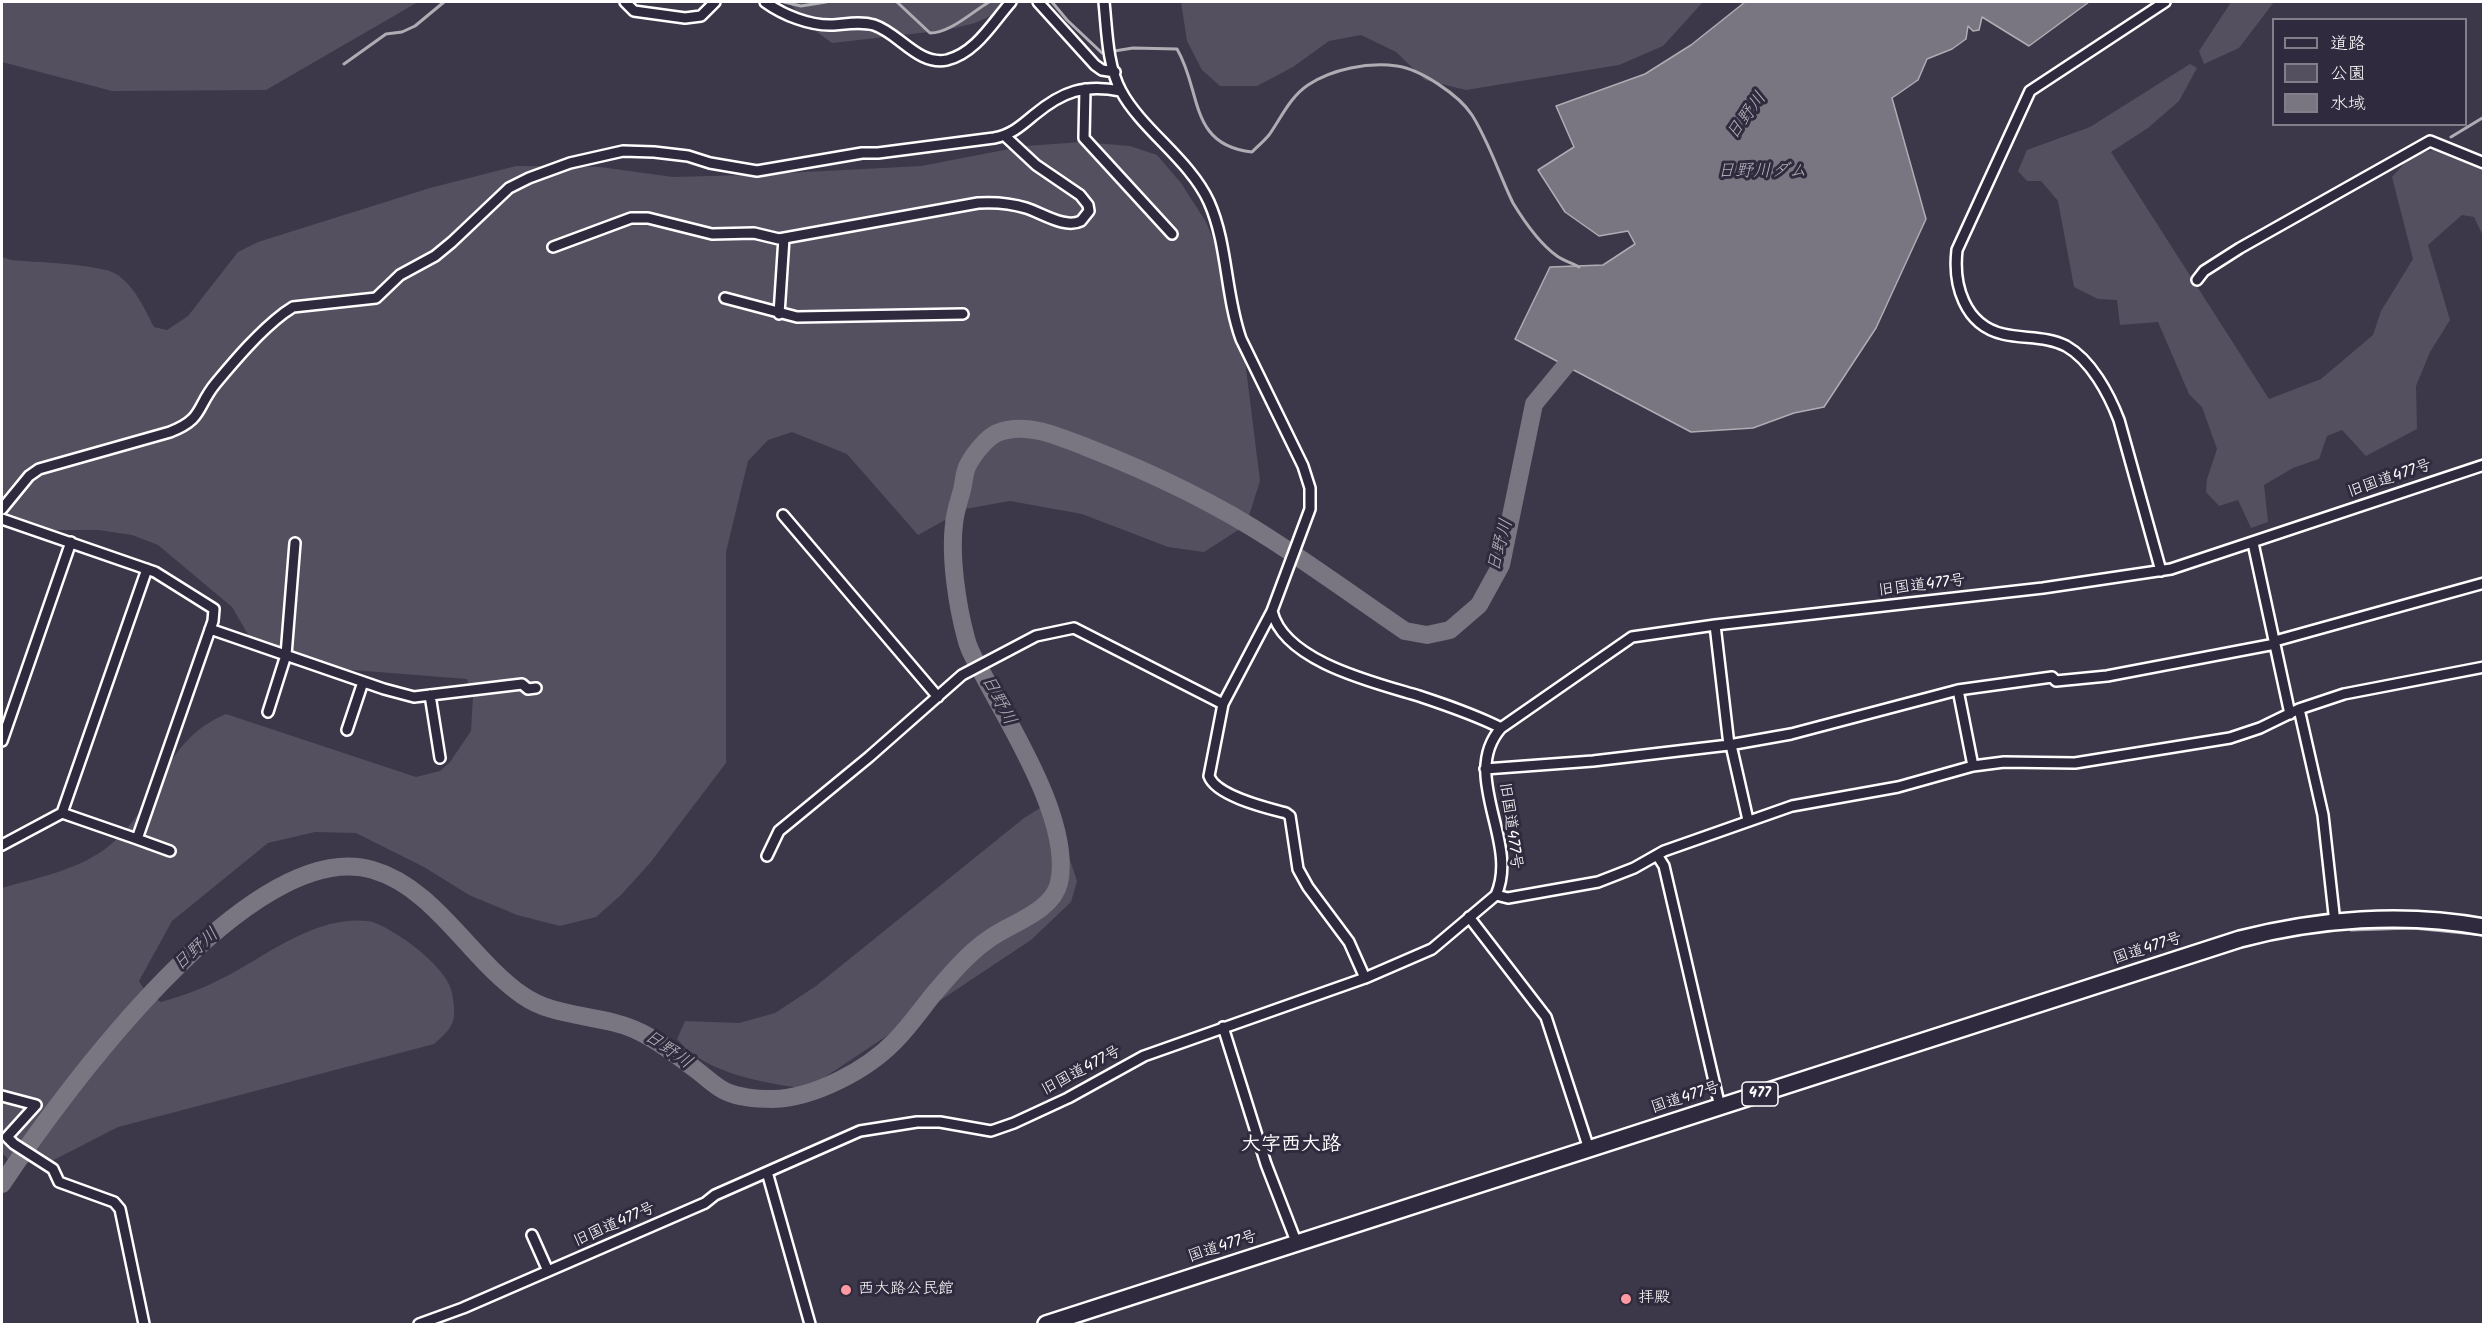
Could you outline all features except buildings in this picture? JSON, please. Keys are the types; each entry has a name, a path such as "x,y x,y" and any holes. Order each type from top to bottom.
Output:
{"highway":[{"name":"国道477号","path":"1046,1324 2240,939 2271,931 2335,923 2416,920 2484,927"}],"street":[{"path":"625,2 634,11 685,18 701,16 715,2"},
{"path":"765,2 783,13 822,25 873,24 922,55 941,60 966,51 989,29 1011,2"},
{"path":"1038,2 1095,65 1102,70 1114,68"},
{"path":"2161,571 2114,408 2091,369 2064,345 2053,341 2001,333 1983,324 1972,314 1965,303 1957,284 1954,265 1957,250 2030,91 2165,2"},
{"path":"1105,6 1114,68 1121,91 1185,168 1208,200 1220,233 1237,329 1303,466 1310,488 1310,509 1272,611 1223,704 1209,776 1215,786 1246,801 1287,813 1290,816 1298,869 1349,942 1365,978"},
{"path":"2,509 29,476 39,468 188,425 200,413 214,385 292,307 376,298 400,275 435,256 509,188 528,178 570,163 623,152 688,156 710,163 757,171 862,153 878,153 1005,136 1048,103 1072,90 1103,88 1121,91"},
{"path":"1085,89 1084,138 1172,234"},
{"path":"553,247 631,218 648,218 712,234 754,233 784,238 978,202 998,202 1026,208 1071,224 1081,221 1089,211 1085,200 1036,165 1005,136"},
{"path":"2197,280 2205,271 2240,248 2430,141 2484,163"},
{"path":"779,314 784,238"},
{"path":"725,298 797,317 963,314"},
{"name":"旧国道477号","path":"419,1324 463,1308 705,1203 715,1195 843,1137 860,1131 917,1122 940,1122 991,1131 1068,1098 1144,1056 1365,978 1432,949 1496,895 1501,885 1501,853 1485,769 1488,749 1493,738 1501,728 1632,637 1715,625 2037,589 2181,567 2484,465"},
{"path":"783,514 938,698"},
{"path":"2,519 155,572 213,609 210,629 137,839"},
{"path":"2,741 71,542"},
{"path":"268,712 286,655 295,543"},
{"path":"2253,543 2275,643 2323,815 2335,923"},
{"path":"2,845 62,813 147,569"},
{"path":"1485,769 1628,757 1730,745 1791,734 1958,690 2052,677 2056,681 2107,676 2275,643 2484,583"},
{"path":"1272,611 1274,620 1289,638 1315,658 1349,676 1418,696 1501,728"},
{"path":"1715,625 1730,745 1748,820"},
{"path":"767,856 779,831 938,698 962,675 1036,636 1074,628 1223,704"},
{"path":"210,629 363,682 414,697 522,684 528,689 536,688"},
{"path":"1496,895 1508,898 1598,882 1634,868 1657,855 1748,820 1792,806 1898,786 1973,766 2004,762 2075,763 2230,738 2260,728 2294,711 2344,694 2484,667"},
{"path":"347,730 363,682"},
{"path":"1958,690 1973,766"},
{"path":"430,695 440,758"},
{"path":"62,813 170,851"},
{"path":"1657,855 1664,866 1670,888 1720,1107"},
{"path":"1469,917 1546,1017 1589,1149"},
{"path":"1223,1027 1266,1164 1297,1244"},
{"path":"2,1096 36,1105 7,1137 14,1144 53,1169 59,1182 114,1202 120,1209 144,1324"},
{"path":"767,1172 810,1324"},
{"path":"532,1235 548,1271"}],"green space":[{"path":"2,2 418,2 266,90 112,91 2,62"},
{"path":"789,2 1022,2 975,23 947,30 832,43 806,24"},
{"path":"1181,2 1703,2 1663,46 1619,65 1466,90 1425,80 1396,52 1361,35 1329,41 1293,67 1257,86 1220,86 1202,70 1187,41"},
{"path":"2231,2 2274,2 2239,48 2204,64 2199,51"},
{"path":"2190,64 2197,68 2179,101 2148,128 2111,152 2269,399 2321,379 2373,335 2381,311 2413,259 2392,177 2412,155 2438,149 2483,160 2483,236 2474,217 2462,215 2428,245 2450,320 2430,352 2416,386 2417,429 2366,456 2342,430 2327,436 2319,459 2293,468 2264,485 2268,522 2251,528 2238,500 2219,506 2206,492 2207,479 2217,449 2202,407 2189,394 2158,322 2120,325 2117,300 2098,299 2074,287 2058,201 2041,181 2027,181 2018,171 2027,150 2090,127"},
{"path":"1082,142 1130,146 1157,155 1181,183 1206,222 1237,296 1260,481 1246,525 1204,552 1168,547 1082,514 1010,501 965,509 918,535 847,454 792,432 768,440 748,461 726,552 726,763 650,863 621,895 596,917 560,926 517,915 469,895 424,867 356,833 315,832 268,843 172,921 139,981 147,994 161,1002 177,997 214,983 310,931 329,924 368,921 406,940 443,975 452,993 454,1010 453,1022 446,1032 434,1044 118,1127 48,1163 11,1162 2,1153 2,888 68,868 105,849 137,816 187,741 204,726 226,714 416,777 440,771 450,762 471,731 473,696 467,679 289,665 256,648 232,607 158,545 132,535 99,530 30,530 2,524 2,257 11,260 96,268 116,274 134,291 154,327 167,330 188,316 238,252 258,242 430,188 516,166 600,167 673,177 747,175 921,166 1025,146"},
{"path":"1040,808 1056,818 1077,881 1071,902 1031,940 807,1089 755,1080 719,1069 689,1051 677,1039 685,1021 739,1023 775,1013 816,986 1024,818"}],"water":[{"name":"日野川ダム","path":"1745,2 2089,2 2029,46 1982,17 1979,30 1973,31 1968,26 1966,39 1952,49 1927,59 1918,80 1892,98 1926,219 1876,328 1824,407 1794,413 1753,428 1691,432 1515,339 1550,267 1603,265 1635,244 1628,231 1599,236 1565,212 1538,170 1574,147 1556,106 1645,74 1691,45"}],"waterway":[{"path":"344,64 386,34 402,32 415,26 444,2"},
{"path":"784,2 801,6 826,2"},
{"path":"897,2 930,33 953,26 989,2"},
{"path":"1052,2 1067,20 1102,53 1133,48 1177,49 1185,65 1200,114 1207,127 1217,139 1231,147 1252,152 1269,135 1296,95 1318,79 1339,71 1374,65 1397,66 1417,72 1449,91 1466,107 1484,136 1513,203 1527,225 1551,251 1579,267"},
{"path":"2451,137 2484,117"},
{"name":"日野川","path":"2,1184 68,1092 113,1036 164,980 218,930 272,891 325,869 373,870 395,879 434,908 485,963 522,995 550,1009 612,1022 642,1033 672,1051 727,1092 756,1098 789,1097 822,1088 855,1072 895,1041 966,958 998,933 1040,909 1055,893 1059,883 1061,859 1049,806 1038,778 969,649 957,596 953,551 955,515 967,467 984,443 997,433 1019,429 1031,430 1065,439 1134,467 1205,500 1250,526 1405,631 1427,635 1450,630 1479,605 1501,565 1534,404 1581,347"},
{"path":"2351,930 2413,928 2484,935"}],"place":[{"name":"西大路公民館","path":"846,1290"},
{"name":"拝殿","path":"1626,1299"}],"district":[{"name":"大字西大路","path":"1291,1147"}]}
